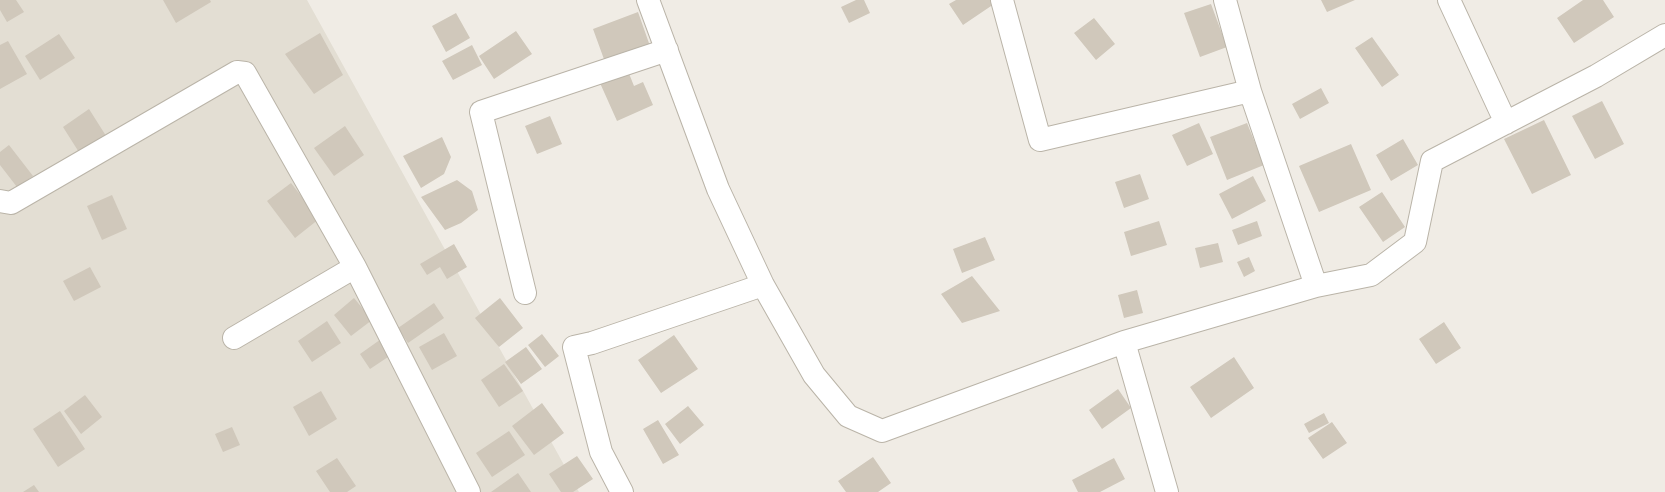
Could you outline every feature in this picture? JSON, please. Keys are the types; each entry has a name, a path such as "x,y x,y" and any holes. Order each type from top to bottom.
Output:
{"street":[{"path":"648,0 718,189 762,285 814,375 848,416 882,431 1124,342 1316,286 1371,275 1415,242 1432,161 1596,76 1665,35"},
{"path":"1002,0 1040,140 1250,91"},
{"path":"1225,0 1250,91 1316,286"},
{"path":"1449,0 1506,123"},
{"path":"525,293 481,112 667,50"},
{"path":"0,201 11,203 237,72 245,73 355,267 469,492"},
{"path":"234,338 355,267"},
{"path":"622,492 600,452 574,347 592,343 762,285"},
{"path":"1124,342 1167,492"}],"shaded area":[{"path":"15,0 307,0 579,492 0,492 0,9"}],"building":[{"path":"0,0 16,0 24,12 7,22 0,10"},
{"path":"163,0 210,0 211,2 176,23"},
{"path":"856,0 864,0 870,13 849,23 841,7"},
{"path":"956,0 995,0 997,2 963,25 949,4"},
{"path":"1321,0 1355,0 1327,12"},
{"path":"1583,0 1603,0 1614,17 1574,43 1557,18"},
{"path":"1211,4 1227,47 1200,57 1184,13"},
{"path":"638,12 650,46 605,62 593,29"},
{"path":"456,13 470,38 446,52 432,26"},
{"path":"1094,18 1115,44 1096,60 1074,33"},
{"path":"516,31 532,54 494,79 479,56"},
{"path":"320,33 343,75 314,94 285,54"},
{"path":"59,34 75,58 40,80 25,56"},
{"path":"1372,37 1399,75 1382,87 1355,48"},
{"path":"8,41 27,74 0,89 0,45"},
{"path":"472,45 482,65 453,80 442,61"},
{"path":"628,71 634,86 643,82 653,105 617,121 600,83"},
{"path":"1321,88 1329,103 1300,119 1292,104"},
{"path":"1602,101 1624,144 1595,159 1572,116"},
{"path":"89,109 108,139 82,157 63,127"},
{"path":"550,116 562,144 537,154 525,126"},
{"path":"1544,120 1571,175 1532,194 1504,139"},
{"path":"1199,123 1213,154 1187,166 1172,135"},
{"path":"1247,123 1264,165 1227,180 1210,137"},
{"path":"345,126 364,155 334,176 314,148"},
{"path":"442,137 451,157 444,174 421,188 403,156"},
{"path":"1403,139 1418,165 1391,181 1376,155"},
{"path":"1351,144 1371,190 1319,212 1299,166"},
{"path":"9,145 33,176 17,187 0,165 0,152"},
{"path":"1140,174 1149,199 1124,208 1115,182"},
{"path":"1253,176 1266,201 1232,219 1219,194"},
{"path":"457,180 472,191 478,210 461,223 445,230 421,197"},
{"path":"291,183 319,219 295,238 267,201"},
{"path":"1382,192 1405,227 1383,242 1359,207"},
{"path":"112,195 127,229 102,240 87,206"},
{"path":"1159,221 1167,245 1131,256 1124,232"},
{"path":"1257,221 1262,236 1238,245 1232,230"},
{"path":"985,237 995,260 962,273 953,249"},
{"path":"1218,243 1223,262 1200,268 1195,248"},
{"path":"454,244 467,267 447,279 440,267 427,275 420,264"},
{"path":"1249,257 1255,271 1244,277 1237,262"},
{"path":"90,267 101,287 74,301 63,281"},
{"path":"972,276 1000,311 962,323 941,294"},
{"path":"1137,290 1143,313 1124,318 1118,295"},
{"path":"354,298 372,320 351,336 334,315"},
{"path":"500,298 523,328 499,347 475,318"},
{"path":"434,303 444,318 408,343 398,328"},
{"path":"327,321 341,343 312,362 298,341"},
{"path":"1444,322 1461,348 1436,364 1419,339"},
{"path":"444,333 457,356 432,370 419,347"},
{"path":"542,334 559,356 545,367 528,345"},
{"path":"674,335 698,369 661,393 638,360"},
{"path":"384,337 394,353 370,369 360,354"},
{"path":"526,347 542,369 521,384 505,362"},
{"path":"1234,357 1254,388 1211,418 1190,387"},
{"path":"504,364 523,391 499,407 481,380"},
{"path":"1118,389 1131,408 1102,429 1089,410"},
{"path":"321,391 337,419 309,436 293,407"},
{"path":"85,395 102,417 81,434 64,411"},
{"path":"542,403 564,433 534,455 512,426"},
{"path":"688,406 704,425 680,444 665,424"},
{"path":"60,411 85,449 58,467 33,429"},
{"path":"1324,413 1329,423 1309,433 1304,424"},
{"path":"658,420 679,455 663,464 643,429"},
{"path":"1332,422 1347,443 1323,459 1308,438"},
{"path":"232,427 240,445 223,452 215,434"},
{"path":"509,431 525,455 492,477 476,453"},
{"path":"577,456 593,479 573,492 561,492 549,474"},
{"path":"873,457 891,483 878,492 846,492 838,481"},
{"path":"337,458 356,486 347,492 330,492 316,471"},
{"path":"1114,458 1125,479 1100,492 1078,492 1072,480"},
{"path":"518,473 531,492 491,492"},
{"path":"34,485 39,492 23,492"}]}
